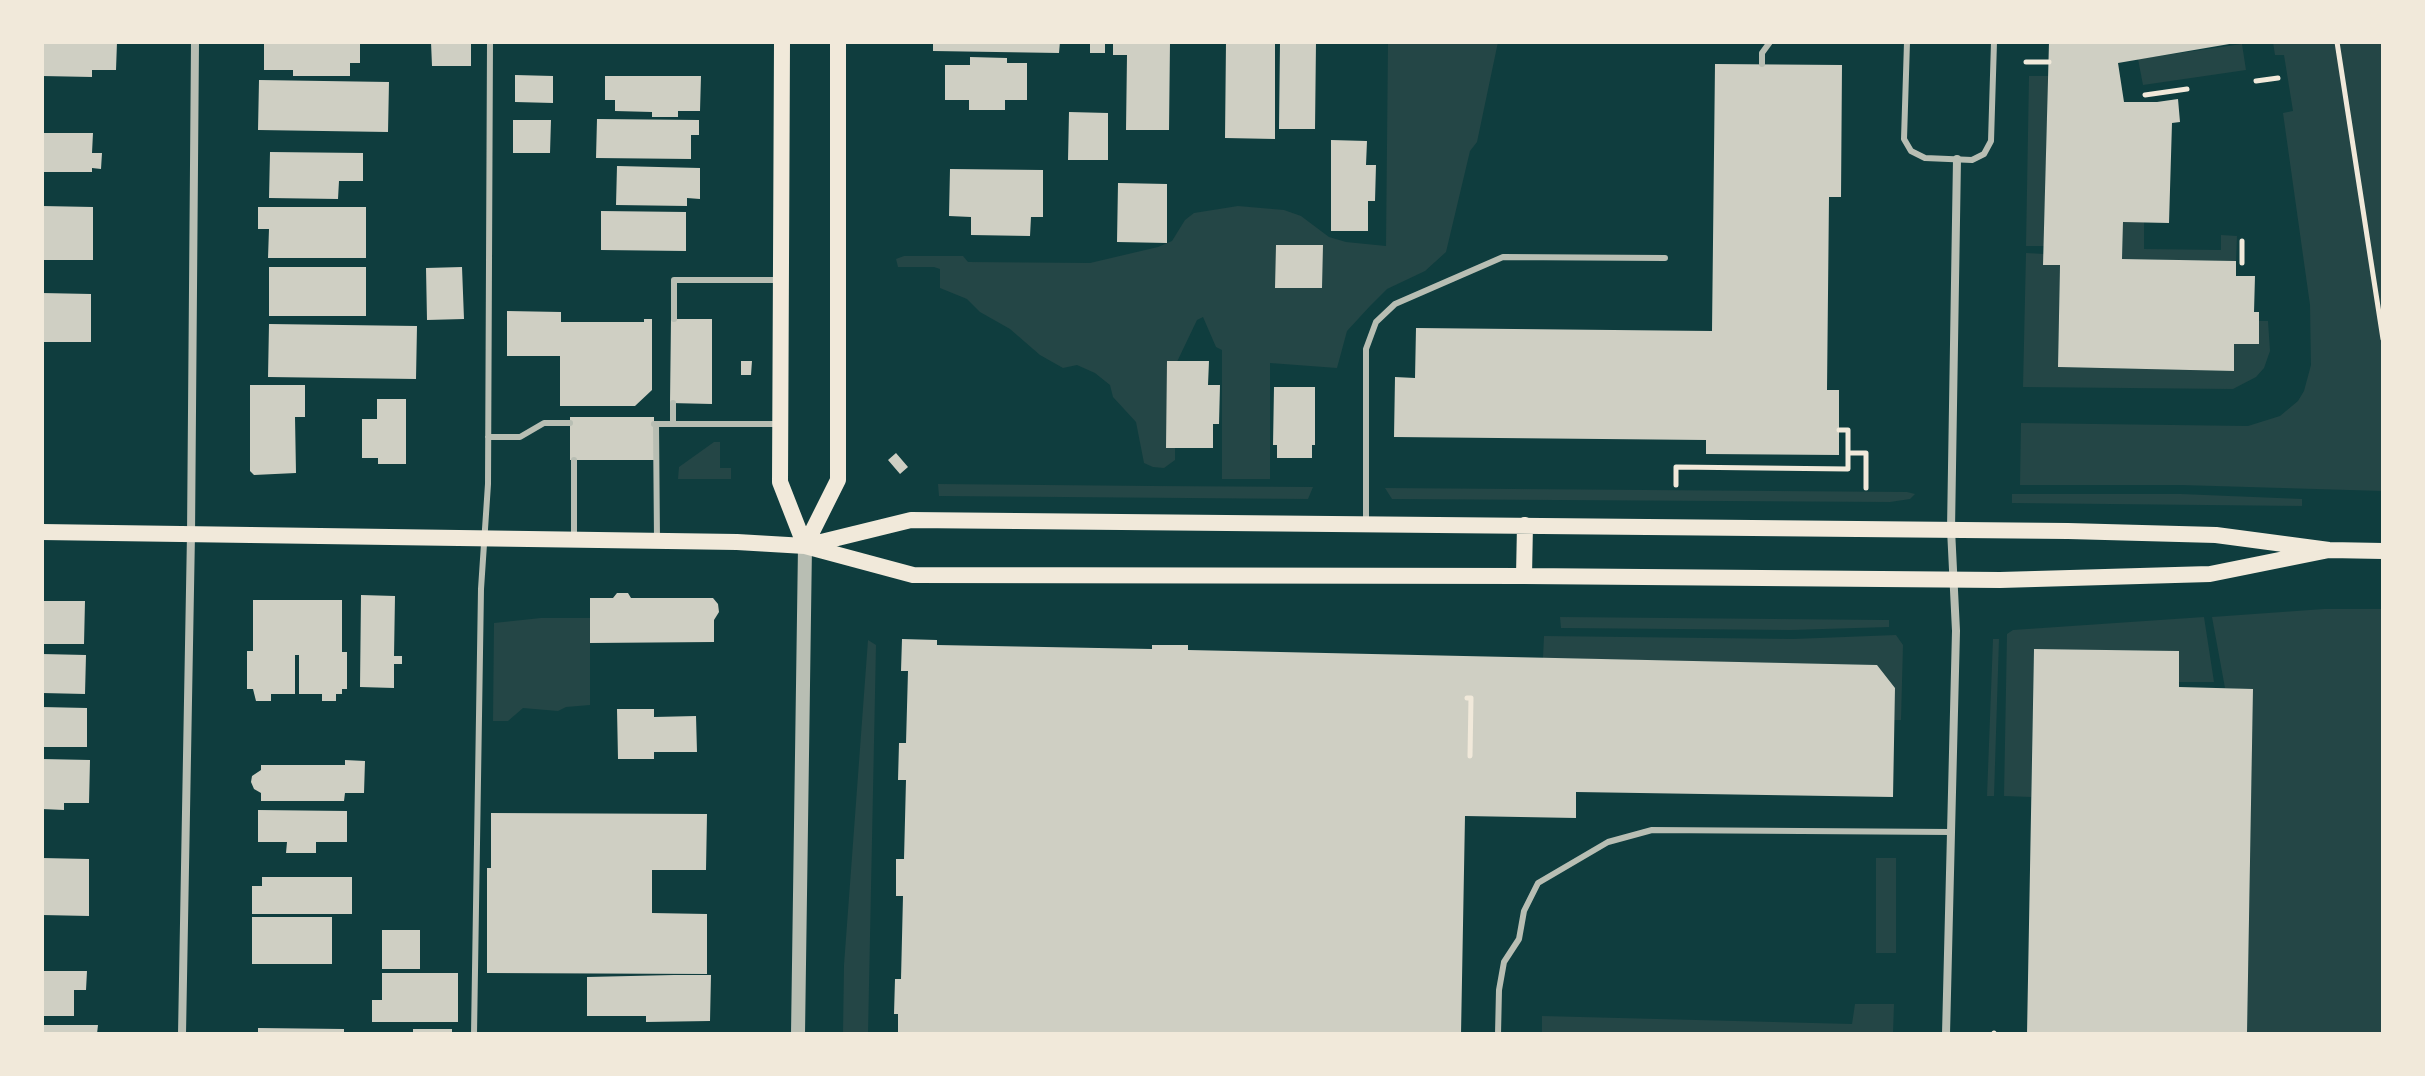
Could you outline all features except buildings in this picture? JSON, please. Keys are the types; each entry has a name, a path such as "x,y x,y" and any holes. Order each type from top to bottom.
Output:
{"main road":[{"path":"782,42 780,482 805,546"},
{"path":"805,546 838,480 838,42"},
{"path":"805,546 911,520 1951,529 2216,535 2329,550 2383,551"},
{"path":"1524,576 1525,525"},
{"path":"42,532 657,540 805,546 913,575 1953,580 2210,574 2329,550"}],"street":[{"path":"182,1034 191,534 195,42"},
{"path":"1946,1034 1956,631 1951,529 1957,159"},
{"path":"798,1034 805,546"}],"lane":[{"path":"474,1034 483,538 488,484 490,42"},
{"path":"1762,64 1762,53 1770,42"},
{"path":"1907,42 1904,139 1911,151 1925,158 1972,160 1984,154 1991,141 1994,42"},
{"path":"1366,524 1366,349 1376,322 1395,304 1503,257 1665,258"},
{"path":"674,319 674,280 781,280"},
{"path":"673,403 673,424"},
{"path":"488,437 520,437 544,423 570,423"},
{"path":"657,540 655,424 780,424"},
{"path":"574,460 574,539"},
{"path":"1498,1034 1499,990 1504,962 1519,939 1524,911 1538,883 1608,842 1652,830 1951,832"}],"path":[{"path":"2337,42 2383,339"},
{"path":"2026,62 2049,62"},
{"path":"2256,81 2278,78"},
{"path":"2145,95 2187,89"},
{"path":"2242,241 2242,263"},
{"path":"1676,485 1676,467 1848,469 1848,430 1839,430"},
{"path":"1848,453 1866,453 1866,488"},
{"path":"1467,698 1471,698 1470,756"}],"shaded area":[{"path":"1388,42 1498,42 1477,142 1470,151 1446,252 1425,271 1387,289 1370,306 1347,331 1337,368 1270,363 1270,479 1222,479 1222,350 1216,347 1203,317 1197,320 1175,366 1175,460 1164,468 1153,467 1144,463 1136,422 1113,397 1110,385 1095,373 1077,365 1063,368 1040,355 1010,329 980,312 967,299 940,288 940,269 898,267 896,259 904,256 963,256 968,262 1090,263 1158,247 1172,241 1185,220 1194,213 1238,206 1284,210 1301,216 1329,237 1386,246"},
{"path":"2273,42 2383,42 2383,491 2181,485 2020,485 2021,423 2248,426 2280,416 2298,401 2304,391 2311,365 2310,305 2283,113 2293,111 2284,55 2275,55"},
{"path":"2242,44 2246,70 2143,85 2138,59"},
{"path":"2029,76 2048,76 2044,246 2026,246"},
{"path":"2123,222 2144,222 2144,249 2221,250 2221,235 2237,236 2236,261 2122,259"},
{"path":"2026,253 2044,254 2060,265 2058,367 2234,371 2234,344 2259,344 2259,321 2268,321 2270,351 2264,368 2256,377 2233,389 2023,387"},
{"path":"714,442 720,442 720,468 731,468 731,479 678,479 679,467"},
{"path":"938,484 1313,487 1308,499 939,496"},
{"path":"1385,488 1915,494 1910,499 1890,502 1392,499"},
{"path":"2012,494 2181,494 2302,499 2302,506 2012,503"},
{"path":"2324,609 2383,609 2383,1034 2247,1034 2253,690 2225,688 2212,617"},
{"path":"1560,617 1889,620 1889,627 1791,630 1561,628"},
{"path":"2204,617 2214,682 2179,682 2179,651 2034,649 2031,797 2004,796 2007,634 2013,630"},
{"path":"541,618 590,618 590,705 566,707 558,711 523,708 508,721 493,721 494,623"},
{"path":"1896,635 1903,645 1901,720 1894,720 1895,688 1877,665 1543,658 1544,636 1793,639"},
{"path":"1993,639 1999,639 1994,796 1987,796"},
{"path":"868,640 876,645 868,1034 843,1034 844,965"},
{"path":"1876,858 1896,858 1896,953 1876,953"},
{"path":"1855,1004 1894,1004 1893,1034 1542,1034 1542,1016 1852,1024"}]}
